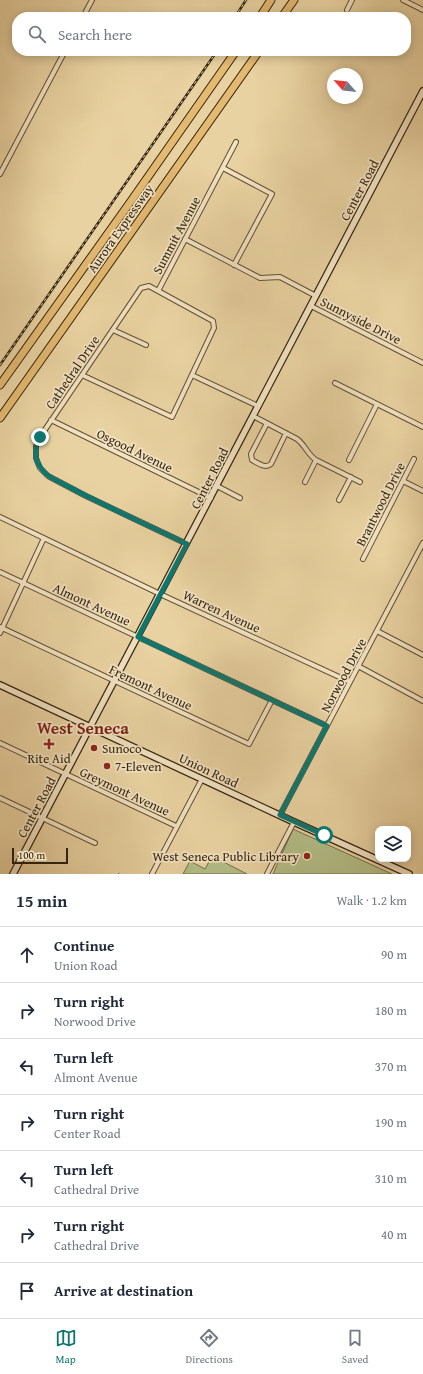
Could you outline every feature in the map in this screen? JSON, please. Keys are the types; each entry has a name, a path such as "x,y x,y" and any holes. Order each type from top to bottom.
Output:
{"highway":[{"path":"263,12 271,0"},
{"path":"286,12 294,0"},
{"name":"Aurora Expressway","path":"0,385 233,56"},
{"name":"Aurora Expressway","path":"0,418 255,56"}],"main road":[{"name":"Center Road","path":"13,874 423,91"},
{"name":"Union Road","path":"0,685 409,874"}],"street":[{"path":"86,12 92,0"},
{"path":"347,10 352,0"},
{"path":"403,0 423,10"},
{"path":"0,174 62,56"},
{"name":"Summit Avenue","path":"82,375 172,417 214,328 213,321 158,291 236,142"},
{"path":"223,168 272,194 234,264"},
{"path":"185,239 260,278 280,277 316,296"},
{"name":"Cathedral Drive","path":"158,291 149,286 141,288 40,437 36,446 36,458 40,468 48,476 86,496 187,544"},
{"name":"Sunnyside Drive","path":"311,306 423,363"},
{"path":"113,330 146,345"},
{"path":"192,375 258,406"},
{"path":"335,383 423,427"},
{"path":"348,460 377,404"},
{"path":"253,416 302,443 312,458 360,482"},
{"name":"Osgood Avenue","path":"51,420 211,498"},
{"path":"267,423 251,457 252,460 265,467 270,464 286,433"},
{"name":"Brantwood Drive","path":"363,558 414,459"},
{"path":"305,482 316,460"},
{"path":"339,500 350,477"},
{"path":"403,481 423,491"},
{"path":"216,486 240,498"},
{"name":"Warren Avenue","path":"0,517 160,594 350,682"},
{"path":"0,633 1,627 44,538"},
{"name":"Norwood Drive","path":"280,815 423,543"},
{"name":"Almont Avenue","path":"0,572 327,726"},
{"name":"Fremont Avenue","path":"1,627 249,744 272,700"},
{"path":"377,631 423,656"},
{"path":"358,666 423,701"},
{"name":"Greymont Avenue","path":"0,744 176,826"},
{"path":"152,874 202,779"},
{"path":"0,798 96,843"},
{"path":"267,874 294,822"}],"green space":[{"path":"293,829 392,874 273,874"},
{"path":"212,856 247,874 183,874 190,861 205,869"}],"railway":[{"path":"238,12 246,0"},
{"path":"0,365 214,56"}],"place":[{"name":"Rite Aid","path":"49,744"},
{"name":"Sunoco","path":"94,748"},
{"name":"7-Eleven","path":"107,766"},
{"name":"West Seneca Public Library","path":"307,856"}],"district":[{"name":"West Seneca","path":"83,728"}],"route":[{"path":"40,437 35,452 37,463 48,476 86,496 187,544 138,637 327,726 280,815 324,835"}]}
